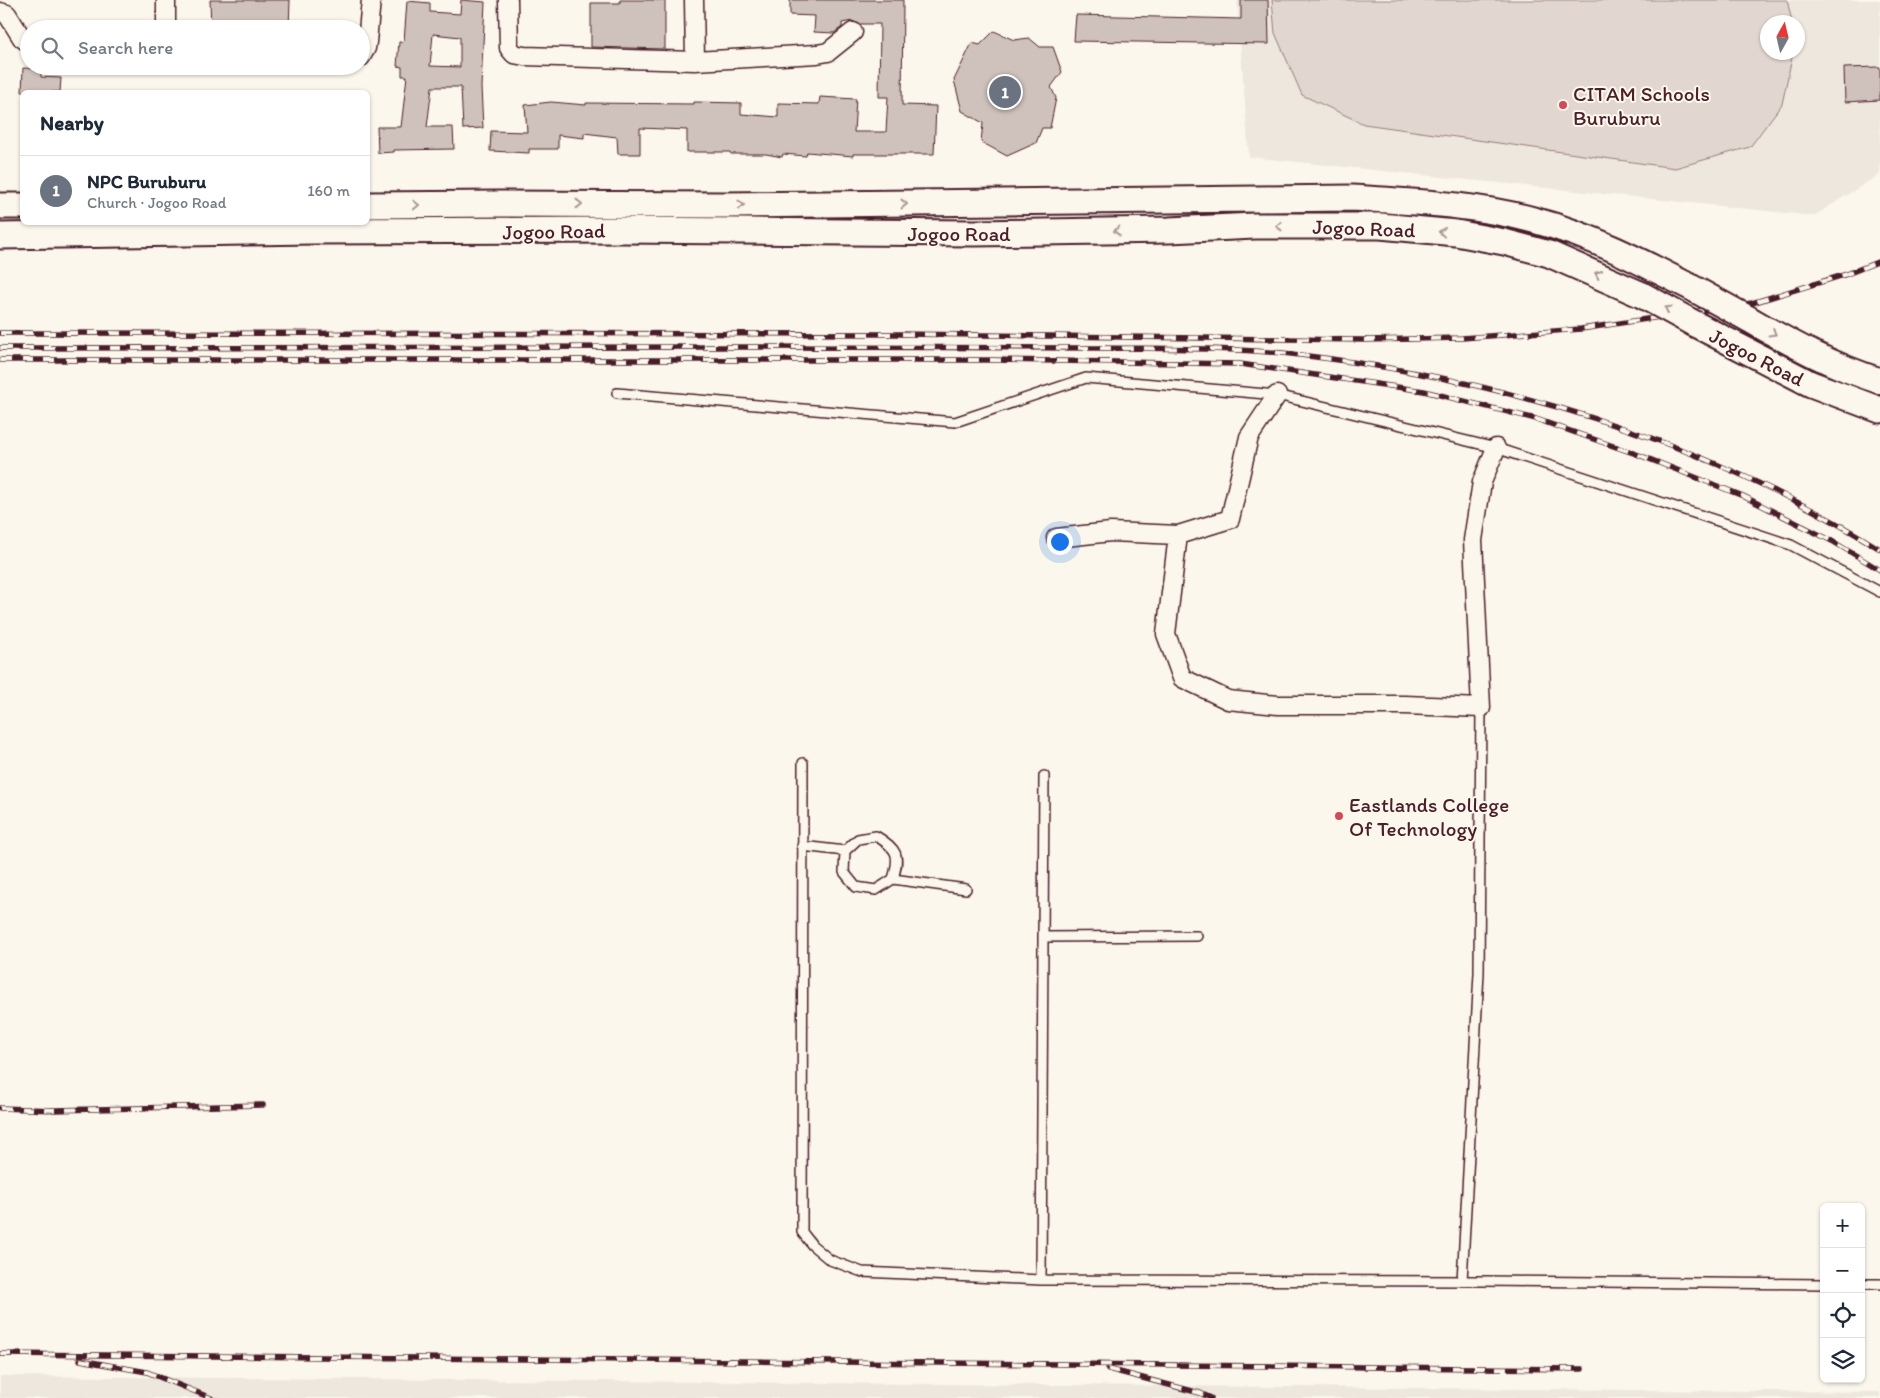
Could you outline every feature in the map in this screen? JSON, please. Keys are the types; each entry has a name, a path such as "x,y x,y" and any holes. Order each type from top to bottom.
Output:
{"main road":[{"name":"Jogoo Road","path":"370,205 724,205 1352,198 1429,203 1536,220 1588,238 1626,253 1747,318 1798,348 1850,371 1880,380"},
{"path":"0,206 20,206"},
{"name":"Jogoo Road","path":"0,236 296,231 622,230 974,233 1169,230 1255,226 1380,226 1456,233 1504,242 1549,254 1642,295 1810,384 1880,410"},
{"path":"1798,348 1880,363"},
{"path":"1810,384 1880,427"}],"street":[{"path":"166,0 166,20"},
{"path":"370,21 372,0"},
{"path":"508,0 509,48 511,52 518,55 695,61 817,54 828,52 853,32"},
{"path":"694,0 695,61"},
{"path":"0,12 6,14 20,35"},
{"path":"1056,538 1110,532 1178,535 1230,519 1249,437 1277,395"},
{"path":"1178,535 1166,634 1182,678 1228,700 1278,704 1481,708 1473,540 1482,482 1496,448"}],"lane":[{"path":"617,394 955,422 1086,378 1277,395 1496,448 1792,545 1880,592"},
{"path":"1462,1281 1479,973 1481,708"},
{"path":"803,763 802,1232 812,1245 830,1260 862,1272 1041,1280 1820,1284"},
{"path":"1041,1280 1044,776"},
{"path":"876,836 891,845 898,862 893,879 876,890 856,887 844,872 845,852 858,839 876,836"},
{"path":"802,846 845,852"},
{"path":"893,879 966,889"},
{"path":"1043,937 1198,936"},
{"path":"1865,1284 1880,1284"}],"shaded area":[{"name":"CITAM Schools Buruburu","path":"1237,0 1880,0 1880,174 1814,216 1249,157"},
{"path":"1272,0 1787,0 1790,15 1760,15 1760,60 1791,60 1782,104 1750,147 1675,168 1364,124 1302,95 1275,33"},
{"path":"0,1376 1880,1392 1880,1398 0,1398"}],"building":[{"path":"210,0 290,0 289,20 211,20"},
{"path":"461,0 485,2 481,87 483,128 463,129 461,87 432,87 427,127 453,127 454,149 394,150 394,152 378,153 377,127 401,127 407,76 402,76 402,67 397,66 399,42 404,42 407,1 430,3 430,12 460,14","holes":["433,34 460,37 460,67 430,66"]},
{"path":"620,0 665,0 665,49 591,47 591,3 620,3"},
{"path":"790,0 903,0 902,105 936,106 934,154 853,154 853,156 807,152 806,156 783,154 782,157 766,154 731,154 730,152 687,152 687,130 640,128 640,154 618,154 617,137 584,133 584,138 558,135 558,149 529,149 529,153 490,151 491,131 527,132 525,105 551,102 586,105 586,103 741,103 741,114 778,117 778,103 819,104 820,97 856,99 854,132 886,132 888,97 879,97 880,24 859,24 852,21 842,23 842,27 834,33 814,32 815,16 790,15"},
{"path":"1241,0 1268,0 1269,44 1074,41 1076,15 1241,19"},
{"path":"994,31 1014,40 1029,38 1040,47 1053,47 1062,72 1051,87 1056,98 1050,128 1042,128 1036,143 1007,156 981,142 983,123 962,111 954,80 972,43 980,45"},
{"path":"1880,67 1880,100 1845,102 1844,68"},
{"path":"23,75 61,78 60,90 22,90"}],"railway":[{"path":"0,333 898,334 1365,340 1462,338 1581,329 1752,303 1847,274 1880,261"},
{"path":"0,348 1009,347 1275,352 1376,366 1452,380 1527,398 1601,420 1674,446 1745,476 1813,511 1880,549"},
{"path":"0,360 992,360 1240,364 1424,391 1536,419 1639,455 1743,496 1832,541 1880,570"},
{"path":"0,1108 55,1110 263,1105"},
{"path":"0,1354 1582,1369"},
{"path":"80,1360 147,1372 211,1398"},
{"path":"1108,1369 1200,1393 1211,1398"}],"place":[{"name":"NPC Buruburu","path":"1005,92"},
{"name":"CITAM Schools Buruburu","path":"1563,105"},
{"name":"Eastlands College Of Technology","path":"1339,816"}]}
